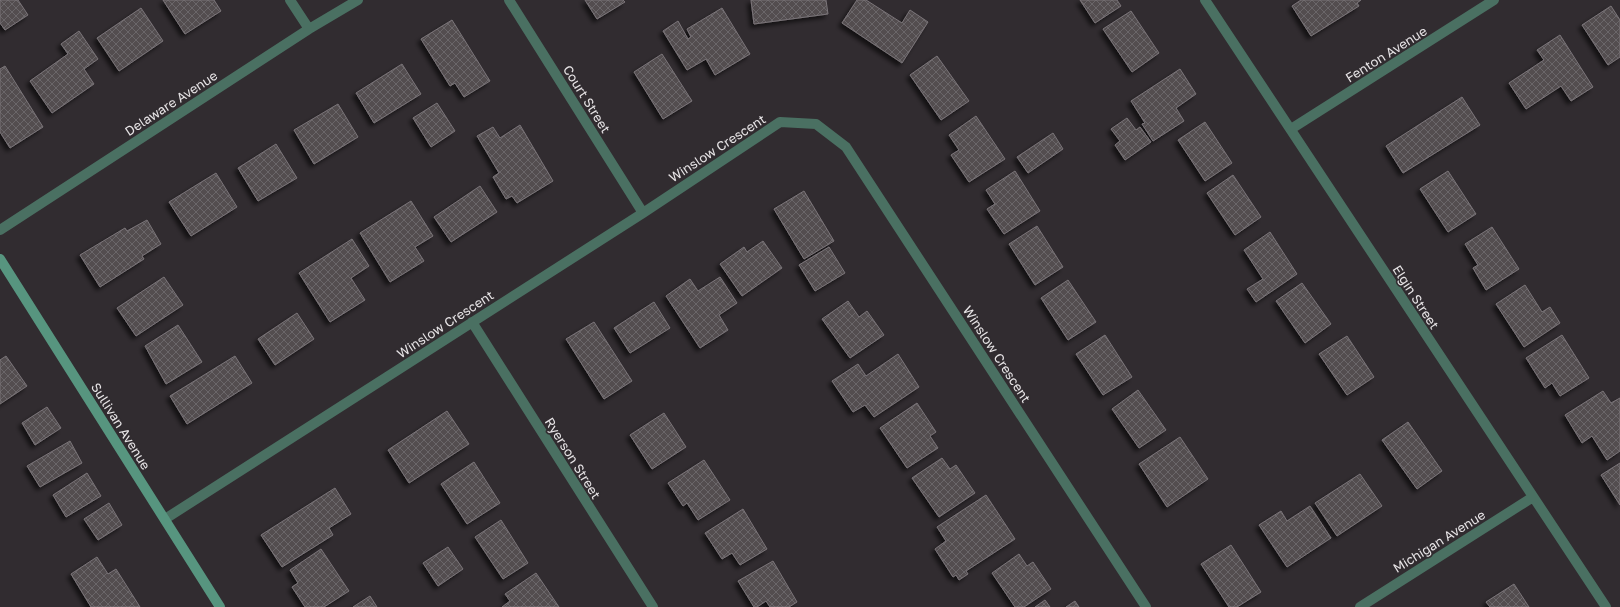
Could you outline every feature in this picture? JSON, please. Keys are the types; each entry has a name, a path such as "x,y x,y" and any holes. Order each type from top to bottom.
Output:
{"street":[{"path":"290,0 309,29"},
{"name":"Delaware Avenue","path":"0,230 309,29 358,0"},
{"name":"Court Street","path":"509,0 643,213"},
{"name":"Elgin Street","path":"1205,0 1532,498 1606,607"},
{"name":"Fenton Avenue","path":"1291,129 1494,0"},
{"name":"Winslow Crescent","path":"165,519 643,213 780,122 816,124 846,147 1146,607"},
{"name":"Sullivan Avenue","path":"0,259 220,607"},
{"name":"Ryerson Street","path":"472,322 653,607"},
{"name":"Michigan Avenue","path":"1360,607 1532,498"}],"building":[{"path":"0,0 18,0 28,15 5,30 0,23"},
{"path":"163,0 214,0 221,11 185,34"},
{"path":"585,0 623,0 625,2 597,19"},
{"path":"751,0 826,0 828,14 754,24"},
{"path":"857,0 866,0 902,23 910,10 928,22 902,63 842,23"},
{"path":"1080,0 1117,0 1121,6 1095,23"},
{"path":"1301,0 1361,0 1357,3 1359,6 1311,36 1292,6"},
{"path":"1611,6 1620,20 1620,57 1608,65 1582,25"},
{"path":"141,8 163,41 119,71 97,38"},
{"path":"722,8 750,54 715,75 706,59 687,70 663,31 678,21 688,39 691,37 687,29"},
{"path":"1131,11 1159,53 1132,72 1103,29"},
{"path":"452,20 490,81 464,97 455,83 450,86 421,39"},
{"path":"79,31 98,59 84,69 94,84 52,113 30,81 68,54 61,44"},
{"path":"1560,35 1593,87 1571,101 1561,86 1526,109 1509,83 1544,60 1537,50"},
{"path":"662,54 692,101 663,119 634,72"},
{"path":"937,56 969,101 941,120 910,75"},
{"path":"402,64 421,94 374,123 356,93"},
{"path":"5,66 43,127 10,148 0,132 0,69"},
{"path":"1180,69 1196,94 1176,108 1184,121 1153,141 1142,124 1145,123 1131,101"},
{"path":"1462,97 1480,125 1403,173 1386,146"},
{"path":"437,103 455,131 431,147 413,118"},
{"path":"338,104 358,137 314,164 294,130"},
{"path":"976,116 1005,159 969,182 951,155 959,150 949,135"},
{"path":"1127,118 1136,130 1140,127 1151,142 1125,160 1115,145 1120,141 1111,129"},
{"path":"1205,122 1232,163 1205,181 1178,140"},
{"path":"520,125 553,181 517,203 512,196 506,199 493,177 499,173 477,136 493,127 500,138"},
{"path":"1053,133 1063,149 1028,173 1017,157"},
{"path":"276,144 297,178 258,201 238,168"},
{"path":"1015,171 1040,211 1004,234 987,209 995,204 986,190"},
{"path":"1448,171 1476,214 1448,232 1420,189"},
{"path":"216,173 237,207 191,236 169,202"},
{"path":"1233,175 1261,217 1235,235 1207,193"},
{"path":"480,186 497,212 451,242 434,217"},
{"path":"804,191 834,241 804,259 774,209"},
{"path":"411,201 433,236 415,247 424,261 390,282 360,233"},
{"path":"147,220 161,244 142,256 144,259 100,287 80,255 125,228 127,231"},
{"path":"1037,226 1063,267 1035,285 1009,244"},
{"path":"1492,227 1519,269 1486,290 1473,268 1478,265 1465,244"},
{"path":"1270,232 1297,274 1256,302 1247,289 1263,279 1244,250"},
{"path":"352,239 369,266 351,278 365,300 330,322 299,273"},
{"path":"763,241 782,268 742,296 720,264 744,247 747,252"},
{"path":"829,247 845,273 815,291 799,265"},
{"path":"164,277 183,305 136,336 117,308"},
{"path":"720,277 737,303 719,315 728,330 700,348 666,296 690,279 698,291"},
{"path":"1068,280 1096,322 1068,340 1041,298"},
{"path":"1302,283 1331,324 1305,343 1276,301"},
{"path":"1525,285 1542,312 1550,307 1560,323 1524,347 1496,304"},
{"path":"848,301 859,317 867,311 884,335 850,358 822,319"},
{"path":"654,302 670,328 630,353 614,328"},
{"path":"297,313 314,339 275,365 258,339"},
{"path":"594,322 632,381 604,399 566,339"},
{"path":"178,325 202,362 166,384 145,346"},
{"path":"1105,335 1132,377 1103,395 1076,354"},
{"path":"1562,335 1589,378 1560,396 1552,383 1545,388 1526,358"},
{"path":"1347,336 1374,377 1347,395 1319,354"},
{"path":"898,354 919,387 874,417 865,405 853,412 832,381 858,364 866,376"},
{"path":"6,356 27,386 0,404 0,360"},
{"path":"235,356 252,383 187,424 170,396"},
{"path":"1138,390 1166,430 1139,448 1112,409"},
{"path":"1603,391 1611,403 1620,398 1620,451 1607,460 1592,436 1582,443 1565,415"},
{"path":"917,403 936,432 930,436 938,448 907,468 880,428"},
{"path":"47,407 61,428 35,445 22,423"},
{"path":"447,411 469,444 409,483 388,450"},
{"path":"664,413 686,447 652,469 630,435"},
{"path":"1408,422 1442,471 1417,489 1382,440"},
{"path":"1180,437 1208,479 1167,507 1139,464"},
{"path":"70,441 82,463 40,487 27,466"},
{"path":"942,458 950,469 956,465 975,493 939,517 912,478"},
{"path":"704,460 730,500 698,520 687,503 683,506 668,483"},
{"path":"474,462 500,503 467,524 441,484"},
{"path":"1620,463 1620,505 1601,475"},
{"path":"87,473 101,496 66,517 53,495"},
{"path":"1360,474 1382,506 1337,536 1315,503"},
{"path":"335,488 351,514 329,528 333,535 282,567 261,535"},
{"path":"986,495 1015,539 966,571 968,574 959,580 956,575 953,577 935,549 946,541 937,527"},
{"path":"109,503 122,525 98,540 84,519"},
{"path":"1310,506 1331,538 1287,567 1259,525 1281,511 1287,521"},
{"path":"743,509 767,549 740,565 732,553 722,559 705,533"},
{"path":"501,520 528,563 503,579 475,537"},
{"path":"1231,545 1261,592 1237,607 1229,607 1201,564"},
{"path":"448,547 463,569 438,586 423,563"},
{"path":"321,549 349,591 324,607 305,607 292,587 298,583 290,570"},
{"path":"1019,554 1027,566 1033,562 1051,589 1024,607 1015,607 992,573"},
{"path":"97,557 108,574 116,569 140,607 91,607 71,574"},
{"path":"773,561 797,602 789,607 770,607 766,601 757,607 754,607 738,581"},
{"path":"536,573 559,607 502,607 510,601 505,594"},
{"path":"1514,584 1529,607 1490,607 1486,602"},
{"path":"370,596 377,607 353,607"},
{"path":"1045,600 1050,607 1035,607"},
{"path":"1075,601 1079,607 1066,607"}]}
